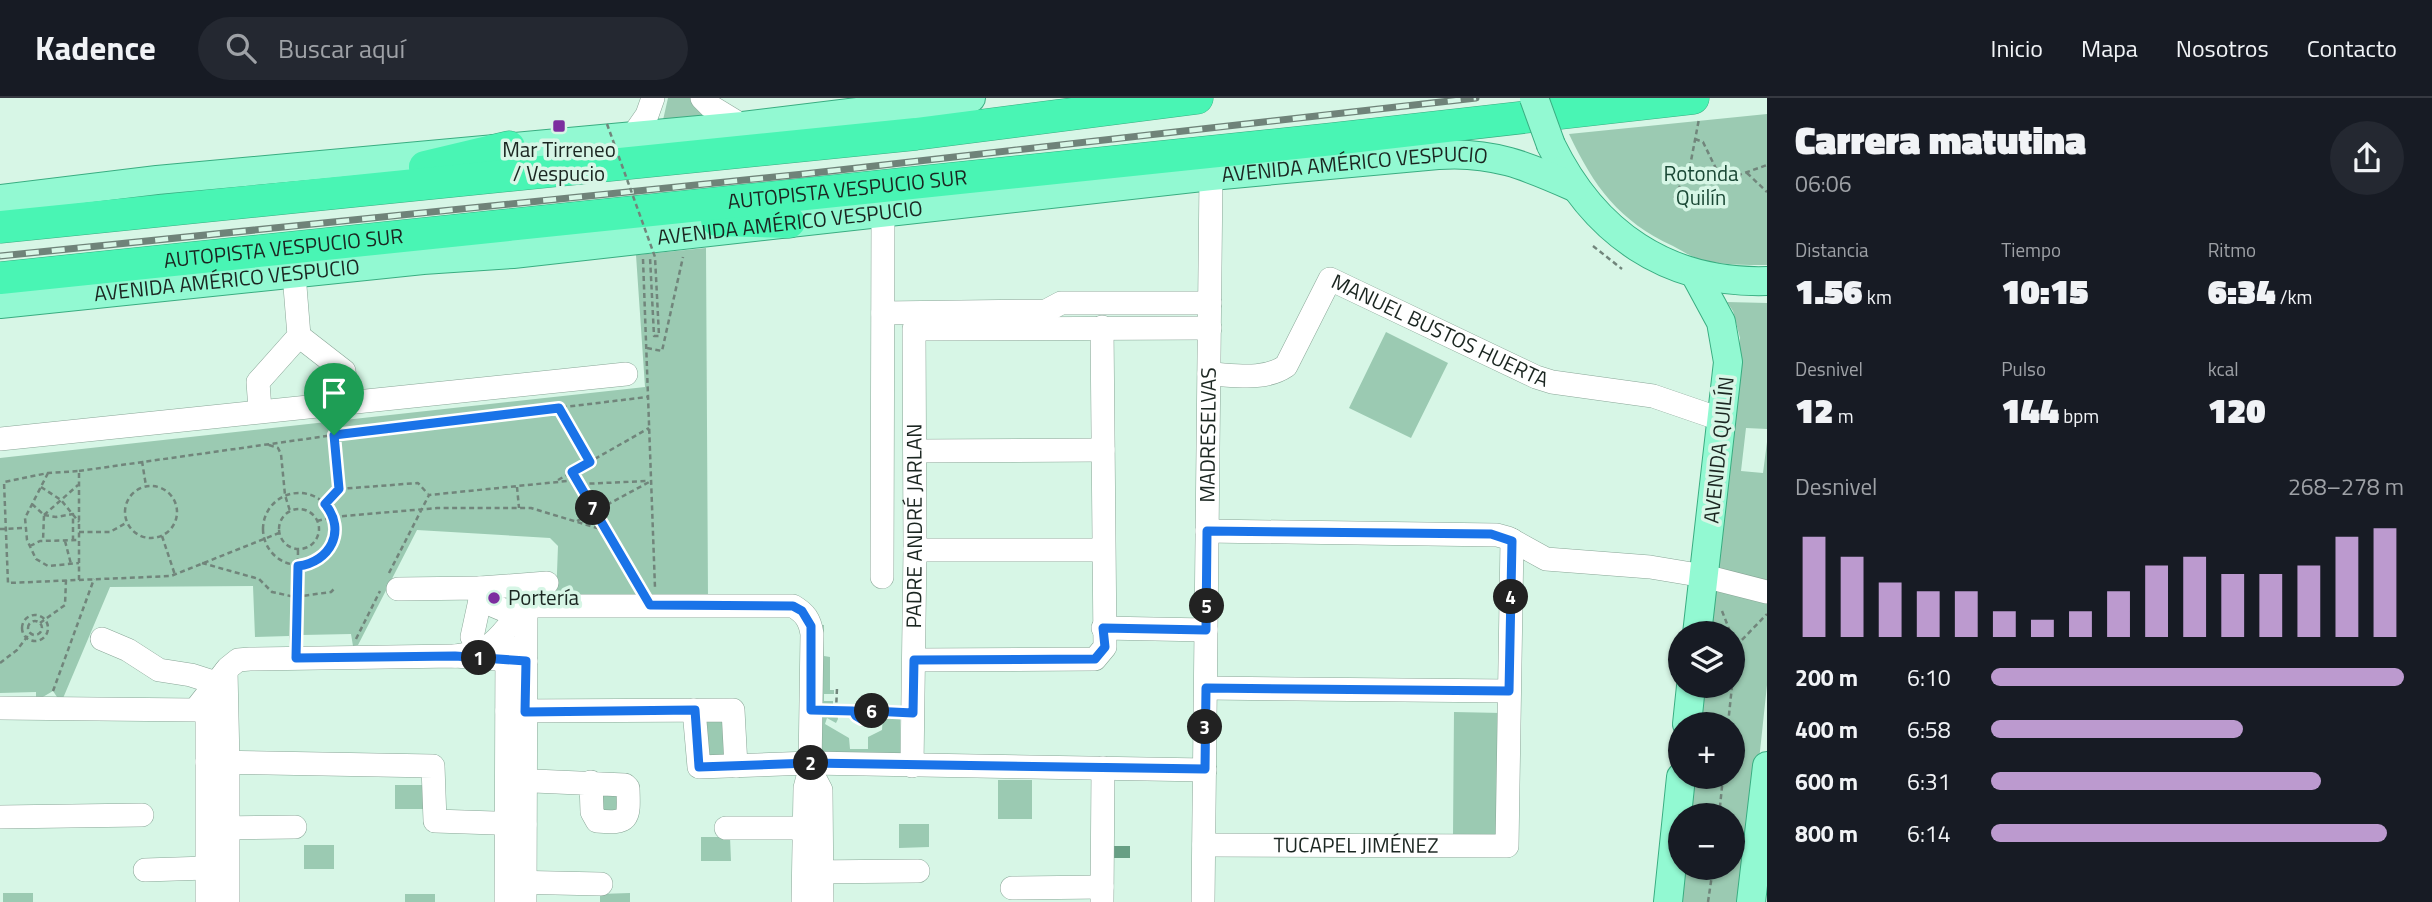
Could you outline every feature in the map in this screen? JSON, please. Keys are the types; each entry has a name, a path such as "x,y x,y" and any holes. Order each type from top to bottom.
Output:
{"highway":[{"path":"0,227 916,134 1197,98"},
{"name":"AUTOPISTA VESPUCIO SUR","path":"0,278 1333,139 1696,113"},
{"path":"306,196 509,147"},
{"path":"603,215 789,222"}],"main road":[{"path":"0,199 184,177 631,138 971,98"},
{"path":"1534,98 1550,145 1574,187 1596,214 1622,237 1657,259 1695,274 1730,280 1767,281"},
{"name":"AVENIDA AMÉRICO VESPUCIO","path":"0,304 423,260 513,254 1211,176 1467,153 1497,157 1520,164 1574,187"},
{"name":"AVENIDA QUILÍN","path":"1695,274 1717,312 1726,340 1728,362 1699,621"},
{"path":"1751,902 1767,766"},
{"path":"1668,902 1680,789"}],"street":[{"path":"631,138 647,115 653,98"},
{"path":"702,98 743,126"},
{"name":"MADRESELVAS","path":"1203,902 1211,176"},
{"path":"882,577 883,213"},
{"path":"260,410 258,382 299,336 294,274"},
{"name":"MANUEL BUSTOS HUERTA","path":"1209,374 1263,376 1275,374 1286,366 1330,279 1536,377 1552,382 1661,398 1723,420"},
{"path":"883,313 1046,311 1061,303 1210,303"},
{"path":"914,660 1095,659 1105,647 1102,327 1210,328"},
{"name":"PADRE ANDRÉ JARLAN","path":"912,766 914,329 1102,327"},
{"path":"299,336 344,371 348,401"},
{"path":"0,439 626,374"},
{"path":"915,451 1103,450"},
{"path":"1207,531 1491,534 1512,541 1546,559 1619,564 1704,576 1767,592"},
{"path":"1206,688 1509,691 1512,541"},
{"path":"915,550 1103,550"},
{"path":"398,589 480,594 547,583"},
{"path":"480,594 517,618"},
{"path":"472,637 480,594"},
{"path":"455,656 478,653 490,646 517,618 558,605 793,606 807,617 812,635 810,766 805,788 803,828 822,902"},
{"path":"517,618 515,892 601,884"},
{"path":"1103,628 1206,630"},
{"path":"102,639 128,650 159,670 221,677"},
{"path":"228,902 218,828 218,762 210,709 221,677 237,660 455,656 516,660"},
{"path":"210,709 221,677"},
{"name":"TUCAPEL JIMÉNEZ","path":"1204,845 1507,846 1509,691"},
{"path":"0,708 210,709"},
{"path":"695,710 699,767 1205,769"},
{"path":"516,712 733,710 736,766"},
{"path":"218,762 433,766 435,821 516,824"},
{"path":"803,902 813,872 821,790 810,766"},
{"path":"1012,888 1102,895 1103,768"},
{"path":"516,780 591,782"},
{"path":"0,817 142,815"},
{"path":"218,828 295,827"},
{"path":"206,902 207,868 218,828"},
{"path":"726,828 803,828"},
{"path":"145,870 207,868"},
{"path":"813,872 918,871"}],"path":[{"path":"1674,198 1690,166 1696,113"},
{"path":"607,124 655,257 659,336 654,336 649,257"},
{"path":"1695,139 1703,142 1722,181 1767,165"},
{"path":"1747,173 1767,192"},
{"path":"1593,246 1622,269"},
{"path":"646,348 662,351 686,247"},
{"path":"642,252 653,605"},
{"path":"279,533 175,575 9,583 2,482 48,473 79,471 265,443 648,397"},
{"path":"559,408 590,462"},
{"path":"555,482 649,428"},
{"path":"334,435 339,489"},
{"path":"265,443 278,448 281,454 285,495 290,511"},
{"path":"142,461 146,486"},
{"path":"79,471 79,580"},
{"path":"572,472 653,605"},
{"path":"48,473 25,518 30,546 36,559 48,566 79,563"},
{"path":"429,495 555,482 651,481"},
{"path":"577,522 651,481"},
{"path":"325,504 339,489 418,482 429,495"},
{"path":"43,541 44,515 79,484"},
{"path":"41,486 61,500 79,522"},
{"path":"146,486 163,488 170,493 177,508 174,525 162,536 144,538 136,534 127,522 126,502 138,489 146,486"},
{"path":"517,486 520,508"},
{"path":"294,492 307,493 318,498 333,517 335,529 328,551 309,564 298,566 276,558 263,538 265,514 272,503 285,495 294,492"},
{"path":"421,510 429,495"},
{"path":"32,504 44,515 56,517 73,514"},
{"path":"317,521 333,517 421,510 531,508 607,531"},
{"path":"302,509 317,521 318,534 315,540 304,548 298,549 286,544 279,533 281,520 290,511 302,509"},
{"path":"73,514 73,541"},
{"path":"79,532 110,532 127,522"},
{"path":"0,529 26,528"},
{"path":"162,536 175,575"},
{"path":"30,546 43,541 79,540"},
{"path":"65,541 71,564"},
{"path":"296,658 298,549"},
{"path":"202,564 259,579 272,592 298,597 331,592 335,588"},
{"path":"50,708 53,691 94,579"},
{"path":"40,623 65,605 66,580"},
{"path":"1719,603 1726,621"},
{"path":"38,614 46,619 49,628 42,639 34,641 26,638 22,626 26,618 38,614"},
{"path":"1745,637 1767,614"},
{"path":"30,633 30,622 40,623"},
{"path":"30,633 34,635 41,632 40,623"},
{"path":"0,663 17,650 30,633"},
{"path":"837,688 841,719"},
{"path":"853,711 856,703 862,701 870,705 872,711"},
{"path":"811,710 853,711"},
{"path":"853,711 861,719 869,716 872,711"},
{"path":"872,711 913,713"},
{"path":"877,720 879,711"},
{"path":"1708,902 1711,880"}],"green space":[{"path":"668,98 690,98 708,115 663,120"},
{"name":"Rotonda Quilín","path":"1767,114 1767,265 1726,264 1702,260 1637,225 1623,214 1599,186 1569,134"},
{"path":"706,248 708,599 556,599 558,546 550,538 417,530 358,645 353,646 351,634 302,635 301,647 290,647 289,636 255,637 253,586 110,587 61,703 53,691 36,701 36,692 0,693 0,458 645,387 636,255"},
{"path":"1727,302 1767,303 1767,429 1746,428 1741,471 1763,473 1767,442 1767,685 1744,902 1676,902 1679,880 1745,880 1745,803 1688,803 1690,789 1745,789 1745,712 1698,712 1700,698 1745,698 1745,621 1708,621 1740,338 1733,311"},
{"path":"1386,332 1448,363 1411,438 1349,408"},
{"path":"818,625 824,625 824,656 830,657 830,690 834,690 834,694 824,694 824,701 833,701 833,709 818,709"},
{"path":"1454,712 1502,713 1501,835 1453,835"},
{"path":"818,713 837,713 836,723 827,718 825,724 849,738 850,749 868,749 868,737 882,730 883,714 900,714 900,758 818,757"},
{"path":"702,721 730,721 730,760 702,760"},
{"path":"998,780 1032,780 1032,819 998,819"},
{"path":"395,785 425,785 425,809 395,809"},
{"path":"628,789 628,813 599,813 598,790"},
{"path":"899,824 929,824 929,847 899,848"},
{"path":"701,837 730,837 731,861 701,861"},
{"path":"304,845 334,845 334,869 304,869"},
{"path":"3,893 33,893 33,902 3,902"},
{"path":"630,893 630,902 600,902 600,894"},
{"path":"405,894 435,894 435,902 405,902"}],"shaded area":[{"path":"1114,846 1130,846 1130,858 1114,858"}],"railway":[{"path":"0,256 804,174 1476,98"}],"place":[{"name":"Mar Tirreneo / Vespucio","path":"559,126"},
{"name":"Portería","path":"494,598"}],"route":[{"path":"559,408 590,462 572,472 650,605 793,606 802,611 811,626 812,635 811,710 853,711 861,719 869,716 872,711 913,713 914,660 1095,659 1105,647 1103,628 1206,630 1207,531 1491,534 1508,538 1512,541 1509,691 1206,688 1205,769 810,763 699,767 695,710 525,712 526,661 455,656 296,658 298,566 320,559 333,541 333,517 325,504 339,489 334,435 559,408"}]}
